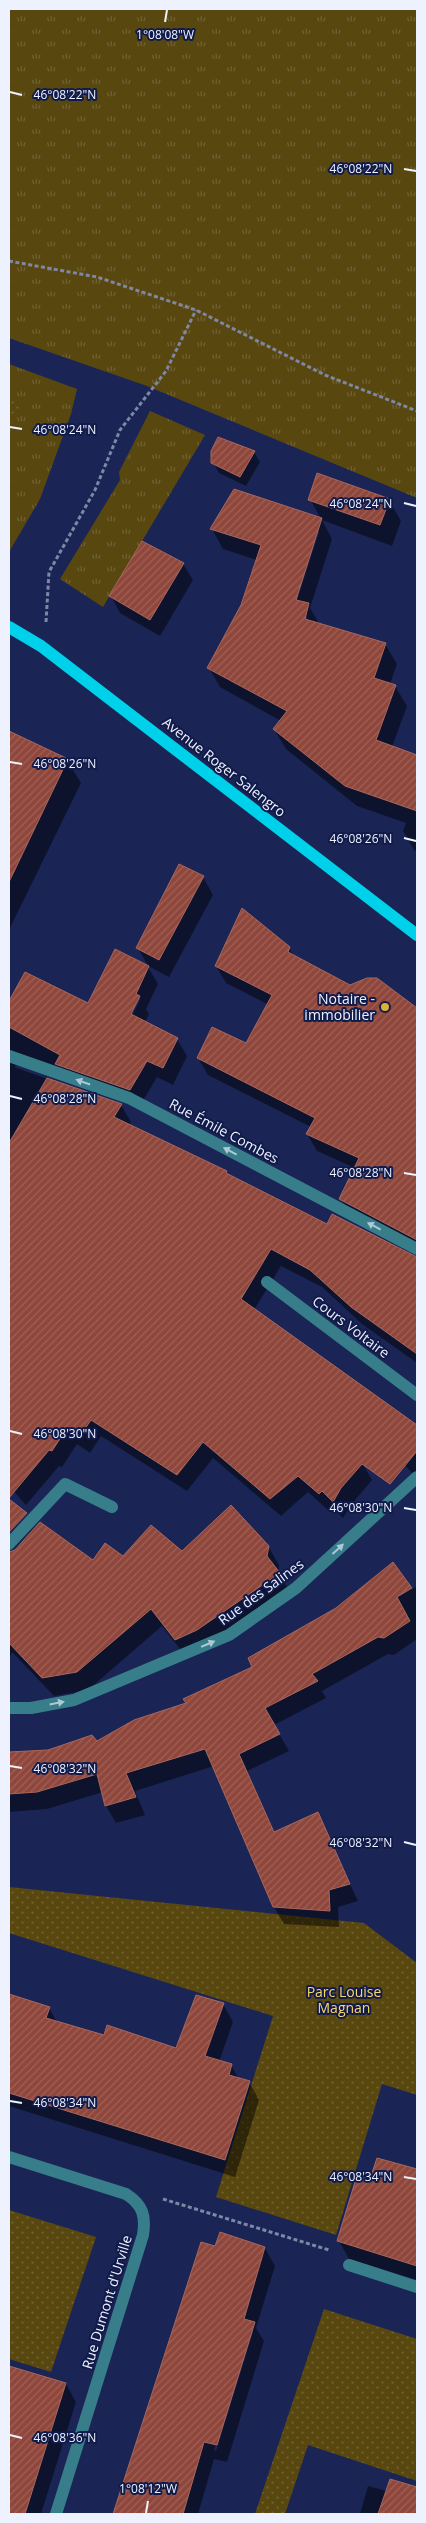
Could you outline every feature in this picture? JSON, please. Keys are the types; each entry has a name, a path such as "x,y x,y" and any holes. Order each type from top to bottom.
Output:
{"main road":[{"name":"Avenue Roger Salengro","path":"9,627 40,646 417,935"}],"street":[{"name":"Rue Émile Combes","path":"9,1056 129,1098 417,1249"},
{"name":"Cours Voltaire","path":"267,1282 417,1395"},
{"name":"Rue des Salines","path":"9,1708 31,1708 74,1700 229,1635 296,1588 417,1477"},
{"path":"9,1544 65,1484 112,1507"},
{"path":"9,2157 126,2194 138,2202"},
{"name":"Rue Dumont d'Urville","path":"56,2514 143,2235 145,2221 138,2202"},
{"path":"349,2265 417,2287"}],"path":[{"path":"9,261 97,277 196,310 325,375 417,411"},
{"path":"40,646 48,614 49,572 95,490 120,430 166,371 196,310"},
{"path":"138,2202 164,2199 336,2252 349,2265"}],"green space":[{"path":"9,9 417,9 417,498 147,386 9,338"},
{"path":"9,364 77,389 71,414 40,499 9,552"},
{"path":"9,396 19,407 9,430"},
{"path":"150,411 205,435 103,607 60,579 120,480 119,472"},
{"name":"Parc Louise Magnan","path":"9,1887 364,1923 417,1963 417,2095 382,2084 336,2235 216,2197 273,2016 9,1933"},
{"path":"9,2210 96,2237 51,2372 9,2359"},
{"path":"324,2309 417,2339 417,2481 308,2445 285,2514 255,2514"}],"building":[{"path":"218,437 255,451 240,477 211,463 211,451"},
{"path":"317,473 390,499 380,525 308,500"},
{"path":"234,489 322,518 296,600 309,603 305,619 386,643 374,678 396,685 376,740 417,755 417,811 345,786 273,729 287,711 207,668 241,605 261,545 210,529"},
{"path":"142,541 184,563 150,620 109,596"},
{"path":"9,731 68,759 9,882"},
{"path":"179,864 204,876 159,960 136,948"},
{"path":"242,908 290,947 288,952 350,985 367,978 377,978 417,1008 417,1240 339,1199 359,1158 306,1134 315,1118 197,1058 212,1027 246,1043 272,995 215,966"},
{"path":"115,949 149,966 136,994 140,996 131,1014 178,1038 163,1068 147,1061 130,1090 55,1064 60,1055 9,1027 9,1001 25,972 88,1003"},
{"path":"47,1078 122,1104 114,1117 227,1171 226,1173 327,1224 332,1214 417,1257 417,1354 351,1307 310,1270 271,1249 241,1299 417,1425 417,1451 390,1484 362,1464 341,1488 333,1502 322,1491 319,1494 298,1476 270,1499 203,1442 177,1475 91,1420 80,1436 67,1428 52,1451 49,1450 9,1498 9,1143"},
{"path":"9,1499 27,1513 9,1532"},
{"path":"231,1505 269,1546 267,1556 280,1573 197,1630 175,1640 151,1609 77,1672 42,1678 9,1643 9,1552 15,1550 40,1522 93,1560 105,1543 123,1556 151,1525 182,1551"},
{"path":"393,1562 412,1588 397,1597 410,1621 384,1638 378,1637 312,1674 318,1681 265,1708 280,1734 239,1754 274,1832 318,1812 350,1884 329,1890 330,1911 273,1907 205,1749 126,1773 136,1797 105,1806 97,1774 37,1792 9,1794 9,1752 48,1750 92,1735 97,1741 134,1720 186,1703 183,1699 252,1667 248,1658 336,1608"},
{"path":"9,1994 50,2007 46,2018 104,2035 107,2025 176,2048 196,1995 224,2003 205,2056 232,2064 229,2075 250,2081 225,2160 9,2093"},
{"path":"377,2158 417,2169 417,2266 337,2241 358,2172 371,2176"},
{"path":"220,2232 265,2247 244,2319 255,2322 217,2445 204,2442 183,2514 113,2514 201,2242 215,2246"},
{"path":"9,2366 66,2383 25,2514 9,2514"},
{"path":"390,2479 417,2487 417,2514 378,2514"}],"place":[{"name":"Notaire - immobilier","path":"385,1007"}]}
